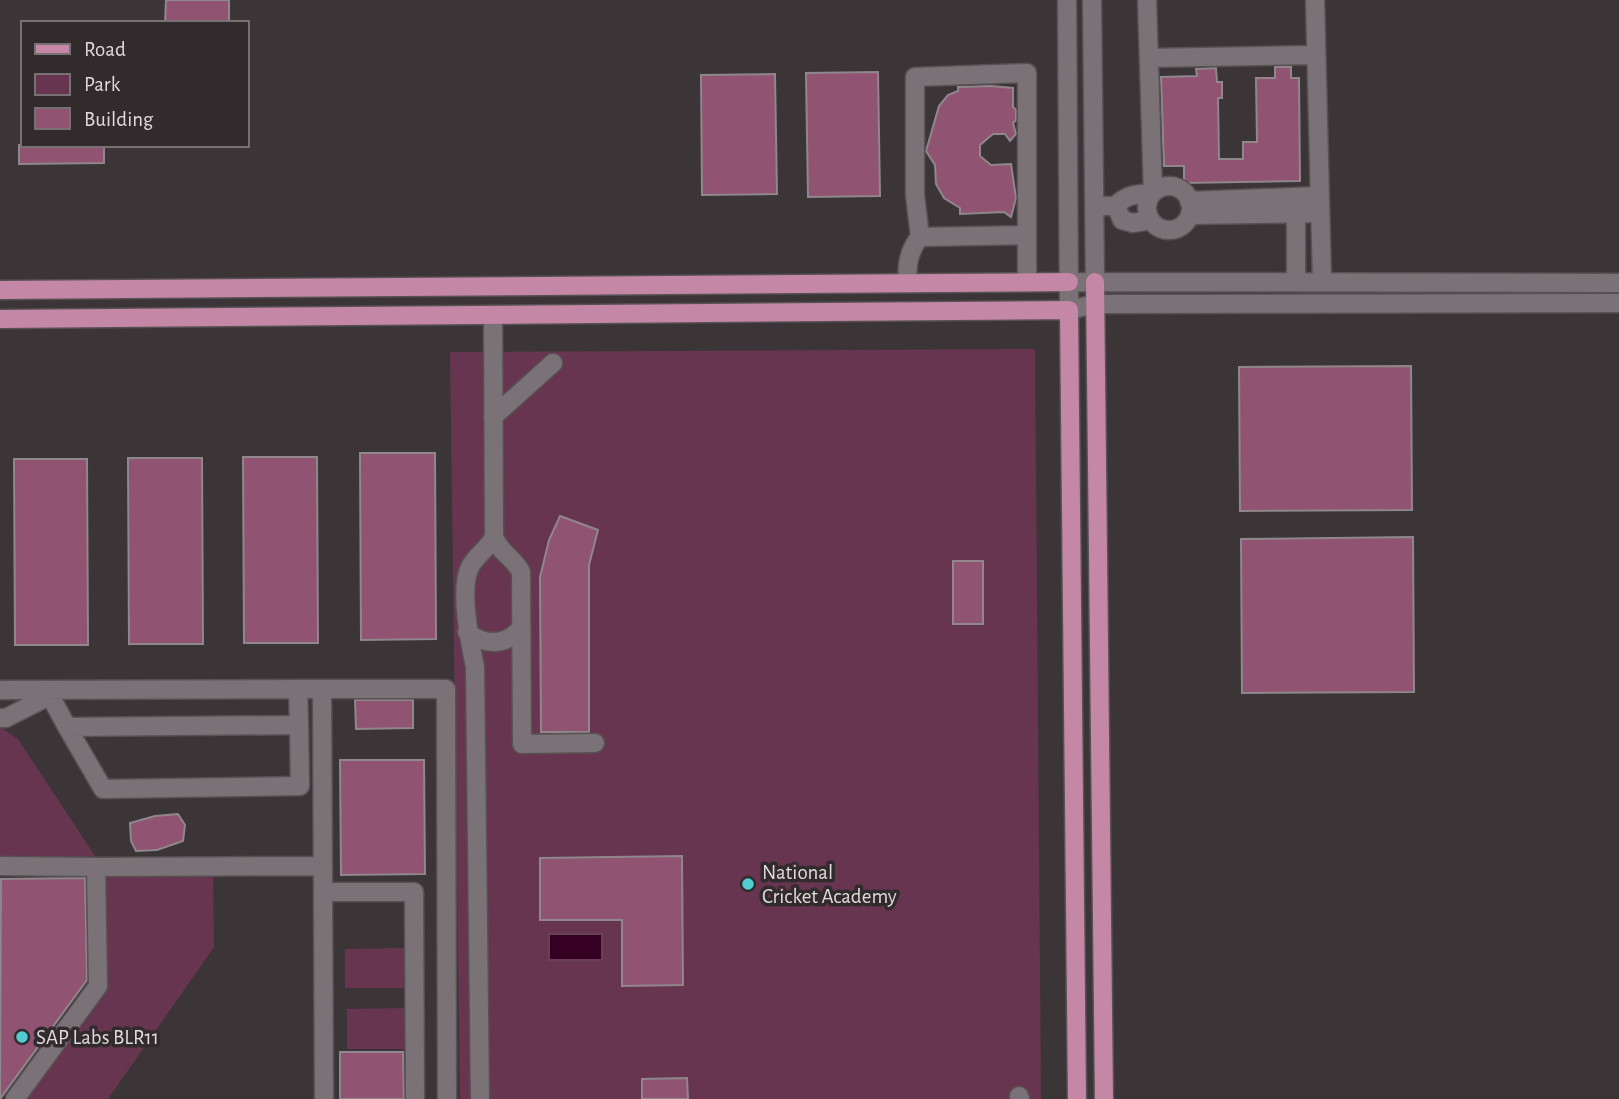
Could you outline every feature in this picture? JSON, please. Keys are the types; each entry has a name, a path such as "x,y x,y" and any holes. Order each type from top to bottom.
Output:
{"main road":[{"path":"0,290 1069,282"},
{"path":"1095,282 1104,1099"},
{"path":"0,318 1069,310 1077,1099"}],"street":[{"path":"1067,0 1069,310 1095,304 1619,303"},
{"path":"1092,0 1095,282"},
{"path":"1116,206 1121,199 1134,194 1153,193 1159,189 1173,187 1186,194 1190,208 1187,221 1176,229 1162,229 1151,220 1147,207 1153,193 1147,0"},
{"path":"1315,0 1322,281"},
{"path":"1149,58 1316,55"},
{"path":"908,283 906,269 914,244 920,237 915,195 915,77 1027,73 1027,282"},
{"path":"1190,208 1320,205"},
{"path":"1190,208 1296,213 1320,205"},
{"path":"1094,206 1116,206"},
{"path":"1116,206 1122,220 1133,223 1151,220"},
{"path":"1296,213 1296,281"},
{"path":"920,237 1027,235"},
{"path":"1069,282 1619,283"},
{"path":"492,314 494,537 501,551 521,572 522,744 595,743"},
{"path":"493,417 553,363"},
{"path":"480,1099 475,667 467,632 466,578 472,564 494,537"},
{"path":"467,632 481,641 498,642 511,638 521,628"},
{"path":"48,693 103,789 300,786 298,689"},
{"path":"322,689 324,1099"},
{"path":"0,690 48,693 446,689 447,1099"},
{"path":"0,718 6,718 48,693"},
{"path":"66,727 299,725"},
{"path":"0,866 323,866"},
{"path":"15,1099 98,986 96,867"},
{"path":"323,892 415,892 415,1099"}],"green space":[{"name":"National Cricket Academy","path":"1035,349 1041,1099 460,1099 450,352"},
{"path":"0,727 18,739 97,859 0,857"},
{"path":"213,873 214,947 108,1099 19,1099 100,988 99,875"},
{"path":"406,948 406,988 345,988 345,949"},
{"path":"406,1008 406,1049 347,1049 347,1009"}],"shaded area":[{"path":"549,934 602,934 602,960 549,960"}],"building":[{"path":"166,0 229,0 229,21 165,21"},
{"path":"1275,67 1291,67 1291,78 1299,78 1300,181 1184,183 1184,166 1164,166 1161,77 1197,76 1196,69 1216,68 1217,82 1222,82 1222,98 1218,98 1219,159 1243,159 1243,142 1257,142 1256,78 1275,78"},
{"path":"878,72 880,196 808,197 806,73"},
{"path":"775,74 777,194 702,195 701,75"},
{"path":"958,87 1013,88 1016,120 1013,123 1016,134 1010,141 1005,134 993,134 980,145 980,156 991,165 1011,164 1016,198 1011,217 1004,212 960,214 960,208 944,198 936,184 935,165 926,151 939,106 948,95 958,91"},
{"path":"19,145 104,147 104,163 19,164"},
{"path":"1411,366 1412,510 1240,511 1239,367"},
{"path":"360,453 435,453 436,639 361,640"},
{"path":"243,457 317,457 318,643 244,643"},
{"path":"128,458 202,458 203,644 129,644"},
{"path":"14,459 87,459 88,645 15,645"},
{"path":"560,516 598,530 589,565 589,732 541,732 540,577 549,540"},
{"path":"1413,537 1414,692 1242,693 1241,539"},
{"path":"953,561 983,561 983,624 953,624"},
{"path":"355,700 413,700 413,728 356,729"},
{"path":"340,760 424,760 425,874 341,875"},
{"path":"178,814 185,825 183,841 157,850 136,851 131,841 130,823 155,816"},
{"path":"682,856 683,985 622,986 622,920 540,920 540,858"},
{"name":"SAP Labs BLR11","path":"85,878 87,980 0,1099 1,879"},
{"path":"340,1052 403,1052 404,1099 340,1099"},
{"path":"687,1078 688,1099 642,1099 642,1079"}],"place":[{"name":"National Cricket Academy","path":"748,884"},
{"name":"SAP Labs BLR11","path":"22,1037"}]}
